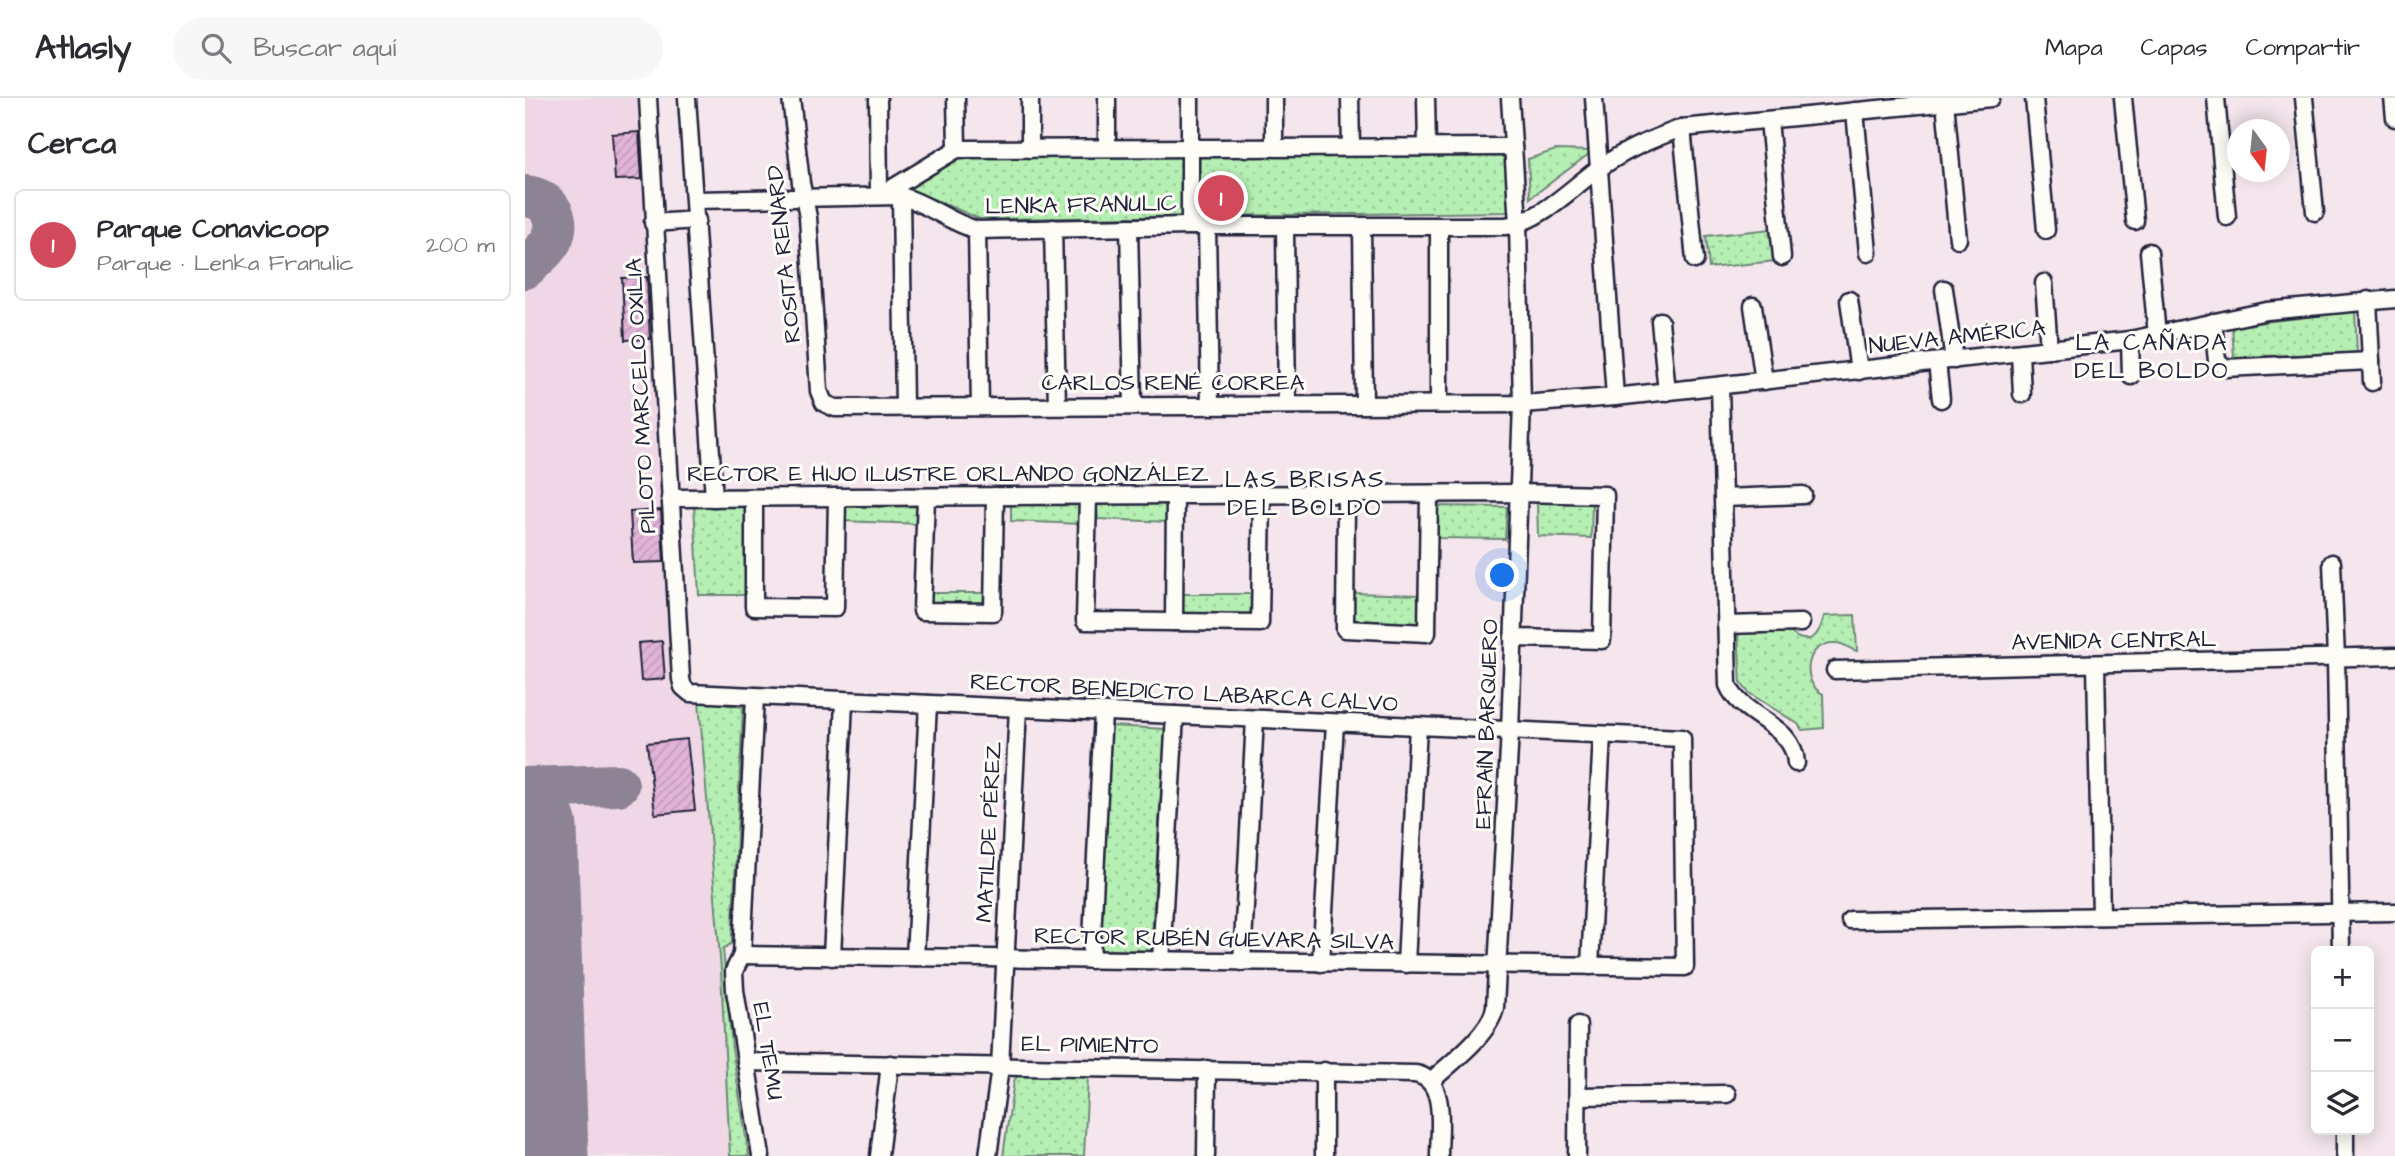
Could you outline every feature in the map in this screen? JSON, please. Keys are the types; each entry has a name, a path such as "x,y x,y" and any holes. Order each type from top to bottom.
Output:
{"street":[{"name":"PILOTO MARCELO OXILIA","path":"648,98 681,679 686,691"},
{"path":"687,98 714,498"},
{"name":"ROSITA RENARD","path":"791,98 808,217 819,391 824,403"},
{"path":"878,98 879,196"},
{"path":"956,98 957,149"},
{"path":"1030,98 1030,149"},
{"path":"1107,98 1107,148"},
{"path":"1189,226 1190,98"},
{"path":"1274,98 1274,148"},
{"path":"1350,98 1351,147"},
{"path":"1426,98 1427,146"},
{"name":"EFRAÍN BARQUERO","path":"1431,1081 1490,1024 1495,1007 1510,730 1522,404 1518,224 1510,98"},
{"path":"1594,98 1615,397"},
{"path":"1518,224 1534,217 1599,168 1640,143 1682,128 1990,98"},
{"path":"2034,98 2046,230"},
{"path":"2123,98 2135,221"},
{"path":"2216,98 2227,216"},
{"path":"2304,98 2315,212"},
{"path":"2393,98 2395,118"},
{"path":"1945,102 1958,239"},
{"path":"1855,111 1868,253"},
{"path":"1769,120 1782,257"},
{"path":"1682,128 1695,260"},
{"path":"879,196 957,149 1513,147"},
{"path":"901,196 904,407"},
{"name":"LENKA FRANULIC","path":"695,200 901,196 919,202 965,227 977,230 1518,224"},
{"path":"653,223 697,220"},
{"path":"1362,226 1364,405"},
{"path":"1439,226 1439,404"},
{"path":"1129,227 1133,405"},
{"path":"1207,227 1210,405"},
{"path":"1285,227 1287,405"},
{"path":"1053,228 1057,406"},
{"path":"977,230 980,406"},
{"path":"2149,252 2157,335"},
{"path":"2044,283 2049,349"},
{"path":"1941,399 1945,361 1944,289"},
{"name":"NUEVA AMÉRICA","path":"1522,404 1667,392 2130,340 2267,311 2395,299"},
{"path":"1849,300 1859,371"},
{"path":"2368,300 2372,382"},
{"path":"1753,306 1765,381"},
{"path":"1660,321 1667,392"},
{"path":"2213,323 2217,361 2222,367 2229,369 2371,361"},
{"path":"2130,340 2131,376"},
{"path":"2020,353 2022,394"},
{"path":"1720,386 1727,678 1731,691 1742,705 1787,738 1794,749 1796,763"},
{"name":"CARLOS RENÉ CORREA","path":"824,403 835,408 1522,404"},
{"name":"RECTOR E HIJO ILUSTRE ORLANDO GONZÁLEZ","path":"670,498 1519,493 1605,495 1601,640 1513,638"},
{"path":"1346,495 1345,629 1427,633 1429,494"},
{"path":"1174,622 1175,495"},
{"path":"1088,496 1085,621 1261,623 1262,495"},
{"path":"1724,498 1803,495"},
{"path":"926,497 922,611 993,612 995,496"},
{"path":"754,498 754,607 835,608 837,497"},
{"path":"2332,563 2341,946"},
{"path":"1726,625 1801,623"},
{"name":"AVENIDA CENTRAL","path":"1835,670 2395,656"},
{"path":"2096,665 2101,916"},
{"name":"RECTOR BENEDICTO LABARCA CALVO","path":"686,691 697,695 1682,738 1685,967"},
{"name":"EL TEMU","path":"755,697 742,955 736,964 734,978 761,1156"},
{"path":"832,957 845,701"},
{"path":"915,957 928,704"},
{"name":"MATILDE PÉREZ","path":"988,1156 1000,1067 1018,708"},
{"path":"1091,960 1103,712"},
{"path":"1161,961 1175,715"},
{"path":"1242,962 1255,719"},
{"path":"1321,963 1335,723"},
{"path":"1406,964 1418,726"},
{"path":"1590,966 1602,735"},
{"path":"1850,920 2395,912"},
{"name":"RECTOR RUBÉN GUEVARA SILVA","path":"742,955 1685,967"},
{"path":"1577,1156 1578,1025"},
{"name":"EL PIMIENTO","path":"746,1062 1415,1074 1431,1081"},
{"path":"879,1156 890,1064"},
{"path":"1206,1156 1207,1069"},
{"path":"1324,1072 1324,1156"},
{"path":"1431,1081 1438,1093 1439,1156"},
{"path":"1578,1096 1727,1094"},
{"path":"2345,1135 2345,1155"}],"shaded area":[{"path":"525,98 639,98 667,562 680,700 699,701 721,970 730,1156 525,1156"}],"green space":[{"path":"1556,150 1593,151 1530,198 1528,159"},
{"path":"1509,155 1511,212 980,219 900,185 961,156"},
{"path":"1771,229 1775,261 1709,268 1706,236"},
{"path":"2355,311 2357,353 2234,357 2232,326"},
{"path":"1096,500 1169,503 1169,522 1098,519"},
{"path":"1011,501 1081,501 1081,524 1011,521"},
{"path":"1537,502 1592,503 1591,538 1538,536"},
{"path":"694,505 749,506 745,595 699,595"},
{"path":"921,506 921,524 841,521 841,507"},
{"path":"1438,506 1507,507 1505,539 1438,538"},
{"path":"926,593 990,593 989,610 926,609"},
{"path":"1353,593 1421,595 1421,626 1352,624"},
{"path":"1177,594 1258,594 1258,621 1176,620"},
{"path":"1855,615 1857,651 1839,643 1826,644 1818,648 1809,663 1811,680 1815,688 1823,694 1824,728 1802,730 1798,724 1749,693 1741,683 1738,633 1778,630 1809,639 1819,630 1824,616"},
{"path":"699,701 743,707 732,943 723,949 732,1048 749,1156 730,1156 721,970"},
{"path":"1110,726 1165,729 1151,951 1099,950"},
{"path":"1018,1075 1088,1076 1084,1156 1003,1156 1014,1081"}],"building":[{"path":"639,132 642,179 615,180 612,134"},
{"path":"647,277 650,339 625,340 622,278"},
{"path":"661,510 664,562 633,563 630,512"},
{"path":"662,641 665,679 641,681 638,643"},
{"path":"687,739 695,810 655,814 647,743"}],"taxiway":[{"path":"525,196 542,201 548,206 555,220 553,236 547,247 525,268"},
{"path":"525,788 618,785"}],"runway":[{"path":"525,829 536,1156"}],"place":[{"name":"Parque Conavicoop","path":"1221,198"}],"district":[{"name":"LA CAÑADA DEL BOLDO","path":"2152,357"},
{"name":"LAS BRISAS DEL BOLDO","path":"1305,494"}]}
